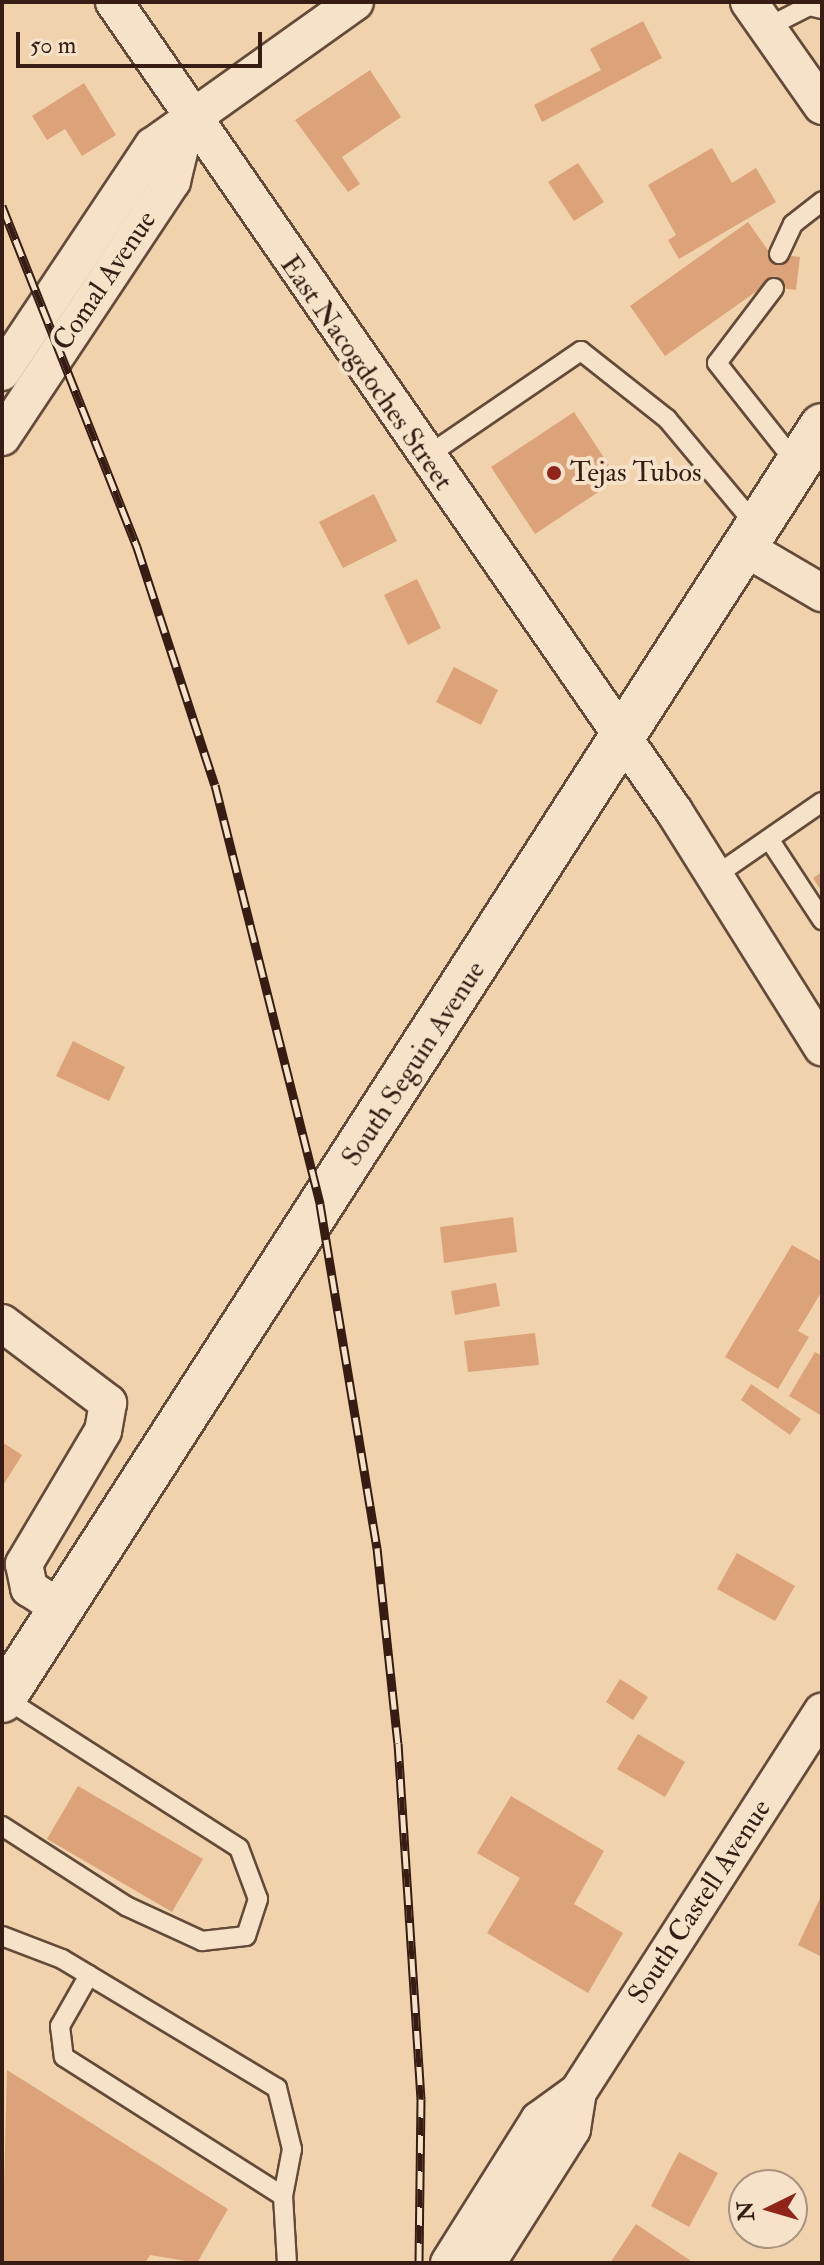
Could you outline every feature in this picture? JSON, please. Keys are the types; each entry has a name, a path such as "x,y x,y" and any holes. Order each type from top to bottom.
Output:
{"main road":[{"name":"South Seguin Avenue","path":"3,1699 753,539 822,426"}],"street":[{"name":"East Nacogdoches Street","path":"114,2 188,115 715,876 822,1047"},
{"name":"Comal Avenue","path":"2,372 153,146 188,115 355,2"},
{"path":"758,15 822,106"},
{"name":"Comal Avenue","path":"2,437 172,181 188,115"},
{"path":"753,539 822,593"},
{"path":"2,1323 108,1403 103,1431 24,1564 29,1588 61,1609"},
{"name":"South Castell Avenue","path":"449,2263 539,2120 578,2092 822,1712"},
{"name":"South Castell Avenue","path":"487,2263 572,2129 578,2092"}],"lane":[{"path":"758,15 809,6 822,9"},
{"path":"780,249 822,201"},
{"path":"771,294 717,363 798,465"},
{"path":"424,458 581,351 667,419 753,539"},
{"path":"715,876 822,802"},
{"path":"769,839 822,920"},
{"path":"2,1826 126,1906 202,1941 246,1936 258,1899 239,1848 3,1699"},
{"path":"2,1936 89,1975 277,2088 292,2149 283,2196 287,2263"},
{"path":"89,1975 60,2026 64,2057 283,2196"}],"building":[{"path":"643,21 662,58 542,122 534,105 601,70 590,49"},
{"path":"370,70 401,117 342,157 360,184 348,192 295,120"},
{"path":"84,83 116,135 82,156 65,129 47,140 32,116"},
{"path":"712,148 732,183 756,168 776,202 679,259 668,240 676,235 648,185"},
{"path":"578,163 604,202 574,221 548,182"},
{"path":"748,222 770,253 800,257 796,290 764,286 665,356 630,306"},
{"name":"Tejas Tubos","path":"574,412 618,479 535,534 491,467"},
{"path":"374,494 397,541 343,568 319,522"},
{"path":"417,579 441,628 408,645 384,595"},
{"path":"454,667 498,690 481,725 436,702"},
{"path":"822,872 822,892 813,878"},
{"path":"73,1041 125,1067 109,1101 56,1076"},
{"path":"513,1217 517,1252 444,1263 440,1227"},
{"path":"792,1245 822,1262 822,1291 798,1331 809,1337 778,1389 725,1357"},
{"path":"496,1283 500,1306 455,1315 451,1291"},
{"path":"535,1333 539,1365 468,1372 464,1341"},
{"path":"815,1352 822,1356 822,1416 789,1396"},
{"path":"751,1384 801,1419 790,1435 741,1400"},
{"path":"2,1442 22,1455 2,1487"},
{"path":"737,1553 795,1586 775,1621 717,1589"},
{"path":"620,1679 648,1697 633,1720 606,1702"},
{"path":"638,1734 685,1762 665,1797 617,1769"},
{"path":"78,1786 203,1859 172,1912 47,1839"},
{"path":"511,1796 604,1851 574,1904 623,1933 588,1993 487,1933 520,1878 477,1853"},
{"path":"822,1894 822,1957 798,1945"},
{"path":"7,2070 228,2209 197,2263 150,2255 145,2263 2,2263"},
{"path":"679,2152 718,2173 689,2227 651,2206"},
{"path":"636,2224 694,2263 610,2263"}],"railway":[{"path":"2,206 137,547 215,785 320,1204 377,1548 398,1743 421,2099 419,2263"}],"place":[{"name":"Tejas Tubos","path":"554,473"}]}
